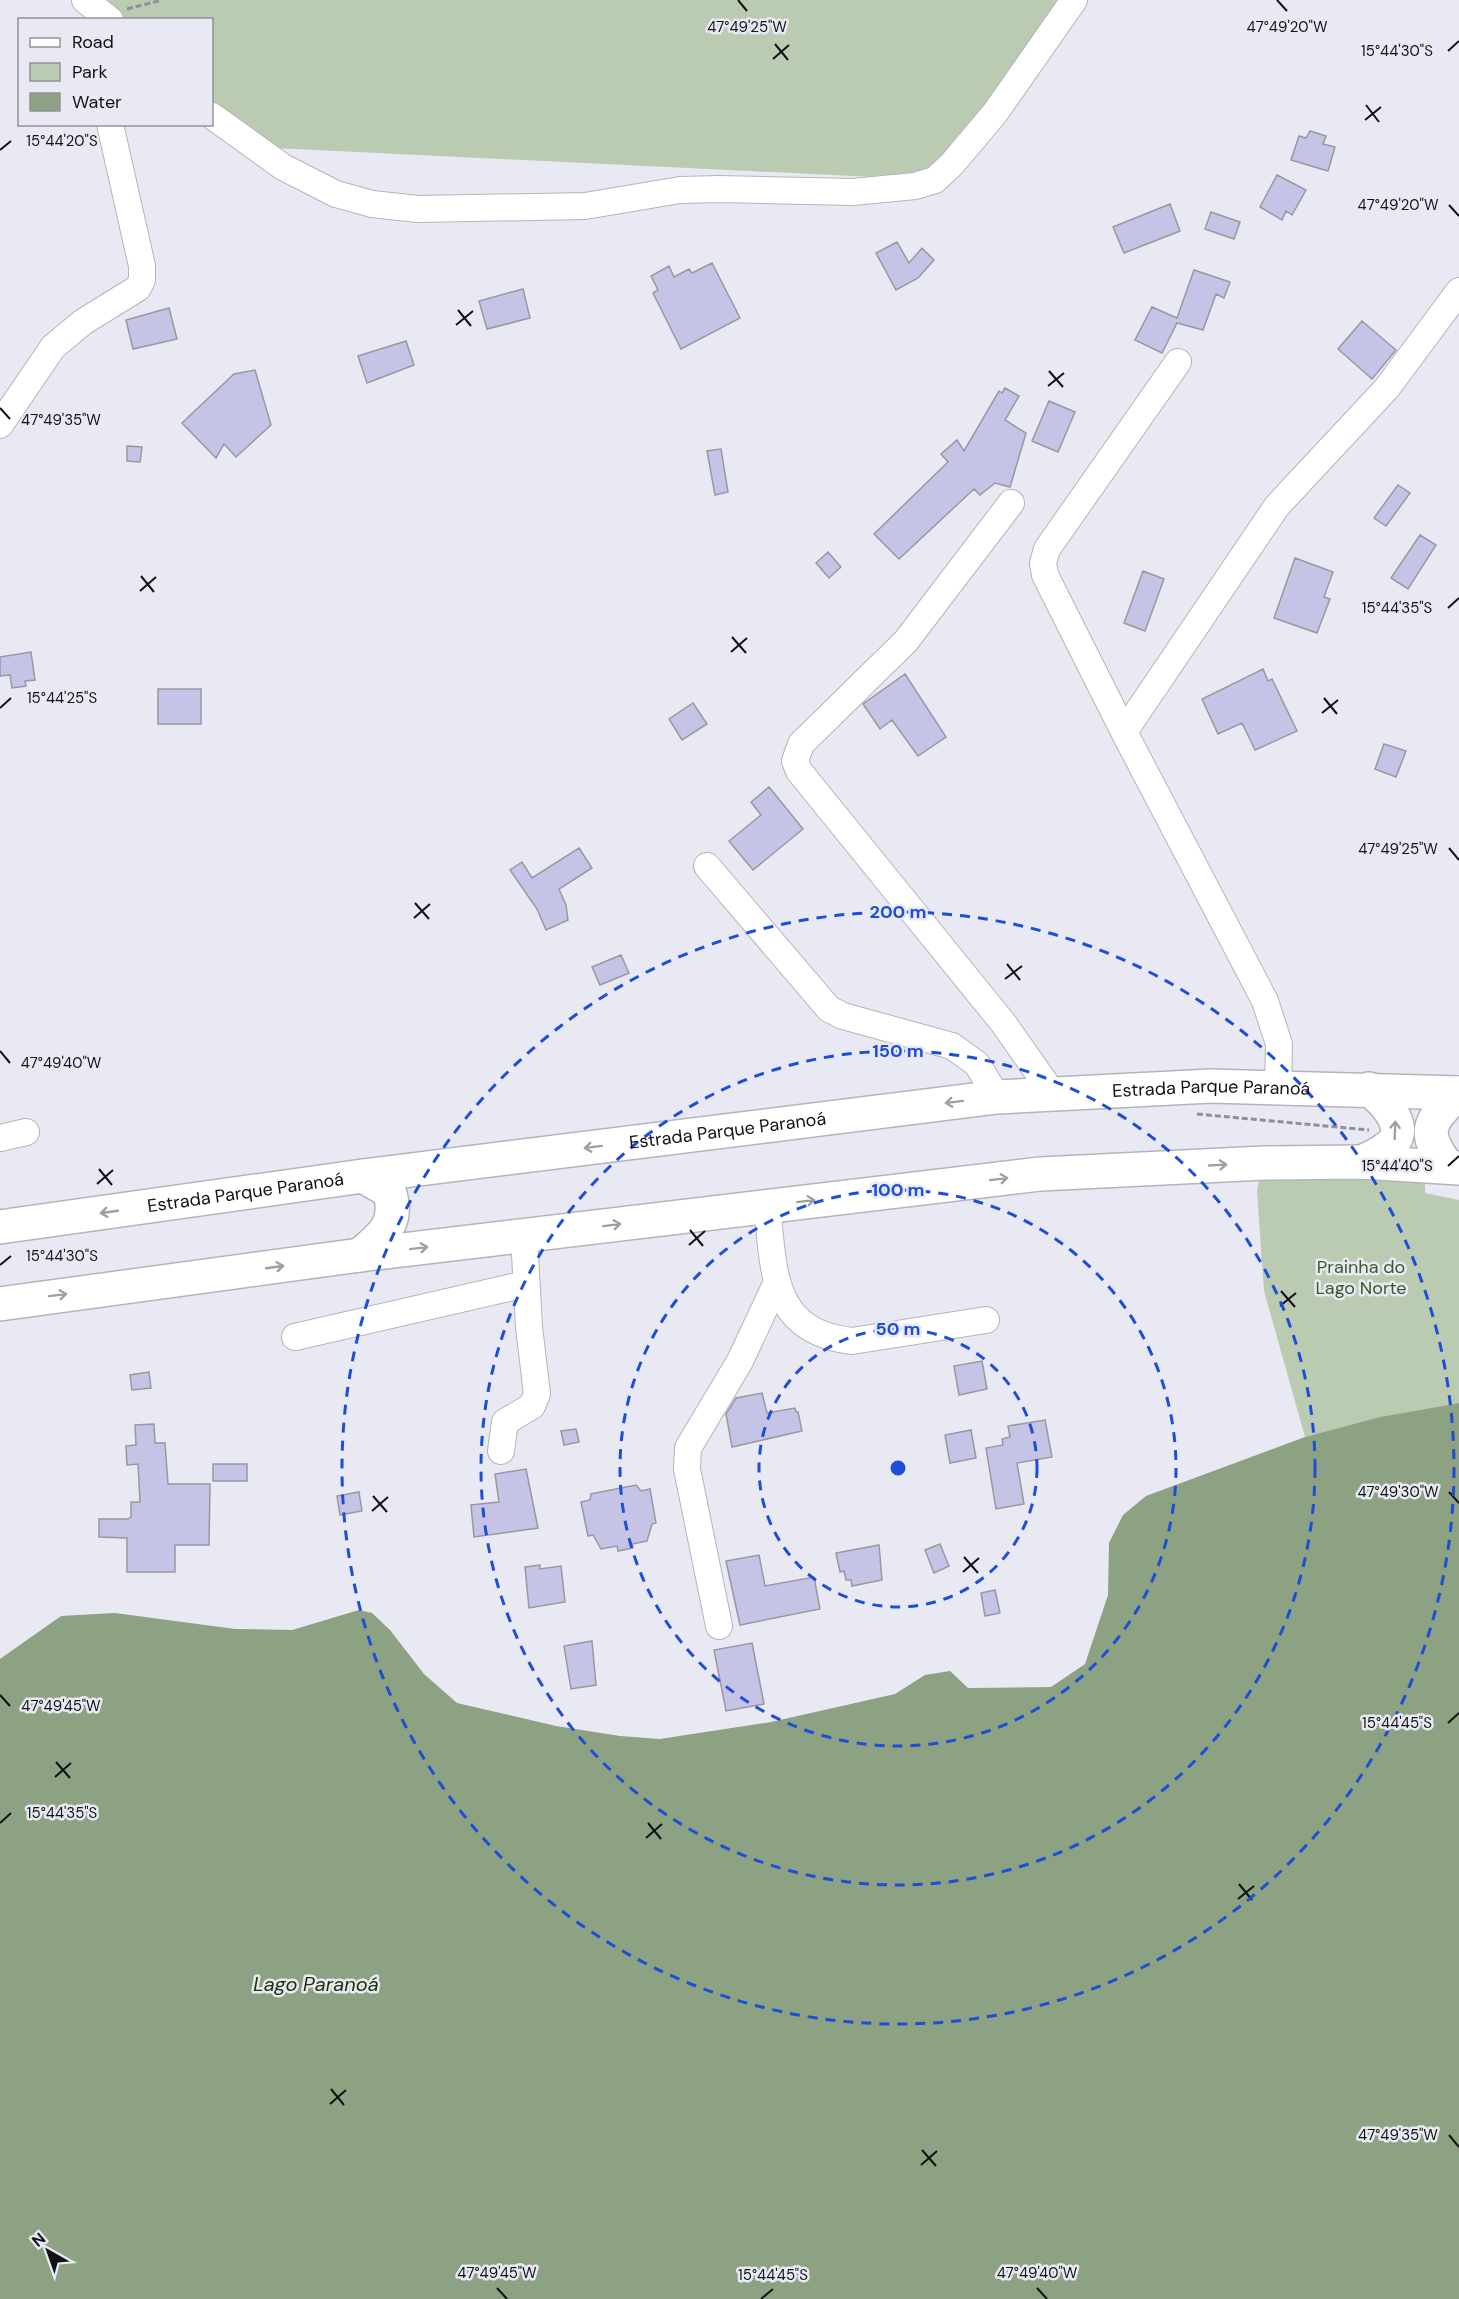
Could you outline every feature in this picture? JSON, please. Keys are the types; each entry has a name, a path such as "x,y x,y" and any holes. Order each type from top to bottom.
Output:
{"main road":[{"name":"Estrada Parque Paranoá","path":"0,1227 363,1176 997,1097 1211,1086 1459,1093"},
{"path":"1362,1162 1389,1148 1396,1132 1394,1113 1369,1089"},
{"path":"1454,1168 1433,1148 1431,1127 1440,1110 1459,1093"},
{"path":"0,1304 360,1255 1040,1174 1264,1163 1362,1162 1454,1168"},
{"path":"360,1255 381,1237 390,1222 394,1206 389,1191 363,1176"}],"street":[{"path":"77,0 96,13"},
{"path":"213,117 283,167 336,194 372,204 418,209 585,206 680,190 853,192 915,186 935,180 966,147 995,113 1074,0"},
{"path":"0,425 53,347 83,322 131,295 138,288 142,279 142,266 110,126"},
{"path":"1124,732 1277,506 1387,388 1459,291"},
{"path":"1178,362 1047,549 1043,563 1045,575 1124,732 1265,1001 1279,1044 1278,1088"},
{"path":"1011,503 911,635 801,744 795,761 799,771 1004,1024 1053,1094"},
{"path":"707,866 829,1009 843,1016 952,1046 976,1064 997,1097"},
{"path":"0,1138 26,1132"},
{"path":"767,1206 776,1284 781,1297 809,1328 831,1339 852,1341 986,1320"},
{"path":"501,1451 506,1422 532,1406 537,1394 526,1284 524,1236"},
{"path":"295,1337 526,1284"},
{"path":"719,1626 687,1469 688,1448 740,1361 776,1284"}],"path":[{"path":"96,13 162,0"},
{"path":"1197,1114 1396,1132"}],"green space":[{"path":"92,0 1067,0 935,180 255,147 213,109 213,18 113,18"},
{"name":"Prainha do Lago Norte","path":"1260,1176 1425,1182 1425,1193 1459,1200 1459,1403 1381,1417 1305,1437 1264,1291 1257,1191"}],"water":[{"name":"Lago Paranoá","path":"1459,1403 1459,2299 0,2299 0,1659 61,1616 115,1613 235,1629 292,1630 359,1610 372,1613 390,1630 424,1674 457,1703 556,1726 620,1736 660,1739 771,1722 895,1694 925,1675 950,1671 968,1688 1051,1687 1085,1664 1108,1595 1109,1543 1123,1515 1146,1496 1305,1437 1380,1417"}],"building":[{"path":"1310,131 1326,136 1323,144 1335,147 1328,171 1291,160 1299,136 1306,138"},
{"path":"1277,175 1306,190 1292,215 1286,211 1282,220 1260,207"},
{"path":"1170,204 1180,231 1124,253 1113,227"},
{"path":"1211,212 1240,222 1234,239 1205,229"},
{"path":"897,242 909,263 922,248 934,260 918,278 896,290 876,253"},
{"path":"712,263 740,318 681,349 653,293 658,290 651,276 669,266 674,277 689,269 692,273"},
{"path":"1194,270 1230,282 1224,298 1216,294 1203,330 1177,323 1162,353 1135,340 1152,307 1177,318"},
{"path":"523,289 530,318 487,329 479,301"},
{"path":"169,308 177,339 133,349 126,320"},
{"path":"1362,321 1396,350 1372,379 1338,349"},
{"path":"406,341 414,365 367,383 358,356"},
{"path":"255,370 271,425 236,457 224,444 216,458 182,423 234,374"},
{"path":"1005,388 1019,396 1005,420 1026,433 1010,487 995,483 980,495 974,489 899,559 874,534 948,462 941,454 957,440 964,451 999,391 1002,393"},
{"path":"1049,401 1075,412 1058,452 1032,441"},
{"path":"127,446 142,447 140,462 127,461"},
{"path":"721,449 728,492 715,495 707,451"},
{"path":"1398,485 1410,493 1386,526 1374,518"},
{"path":"1420,535 1436,545 1408,589 1391,578"},
{"path":"828,552 841,567 829,578 816,563"},
{"path":"1295,558 1333,572 1324,597 1330,599 1317,633 1274,618"},
{"path":"1143,571 1164,579 1145,631 1124,623"},
{"path":"31,652 35,680 25,681 26,686 12,688 10,675 0,676 0,657"},
{"path":"1263,669 1268,681 1272,679 1297,731 1255,750 1242,723 1218,734 1202,699"},
{"path":"905,674 946,737 918,756 892,720 880,729 863,704"},
{"path":"158,689 201,689 201,724 158,724"},
{"path":"693,703 707,724 682,740 669,719"},
{"path":"1384,744 1406,751 1396,777 1375,769"},
{"path":"769,787 803,829 753,870 729,841 761,815 751,802"},
{"path":"579,848 592,868 559,889 566,905 568,920 546,930 537,909 510,870 522,862 532,878"},
{"path":"621,955 629,973 600,985 592,967"},
{"path":"982,1361 987,1389 959,1395 954,1366"},
{"path":"149,1372 151,1388 132,1390 130,1375"},
{"path":"762,1393 767,1413 795,1408 802,1431 732,1447 726,1414 736,1398"},
{"path":"1045,1420 1052,1457 1017,1463 1024,1504 996,1509 986,1448 1003,1445 1002,1439 1010,1437 1008,1426"},
{"path":"154,1424 155,1443 165,1443 168,1484 210,1484 209,1545 175,1545 175,1572 127,1572 127,1538 99,1537 99,1519 128,1519 131,1517 131,1502 140,1502 138,1464 127,1465 126,1446 136,1445 135,1425"},
{"path":"576,1429 579,1442 564,1445 561,1431"},
{"path":"971,1430 976,1458 950,1463 945,1435"},
{"path":"213,1464 247,1464 247,1481 213,1481"},
{"path":"526,1469 538,1528 474,1537 471,1505 499,1502 495,1474"},
{"path":"636,1485 641,1491 650,1489 656,1523 652,1524 647,1541 632,1544 633,1548 618,1551 617,1546 601,1549 593,1535 588,1536 581,1502 590,1500 591,1494"},
{"path":"359,1492 362,1511 340,1515 337,1496"},
{"path":"940,1544 949,1566 934,1573 925,1550"},
{"path":"879,1545 882,1580 852,1586 851,1580 846,1580 844,1571 840,1572 836,1553"},
{"path":"759,1555 765,1586 814,1577 820,1609 740,1625 726,1561"},
{"path":"540,1565 540,1569 561,1566 565,1602 529,1608 525,1567"},
{"path":"995,1590 1000,1613 985,1616 981,1593"},
{"path":"592,1641 596,1685 571,1689 564,1646"},
{"path":"752,1643 764,1704 726,1711 714,1650"}]}
